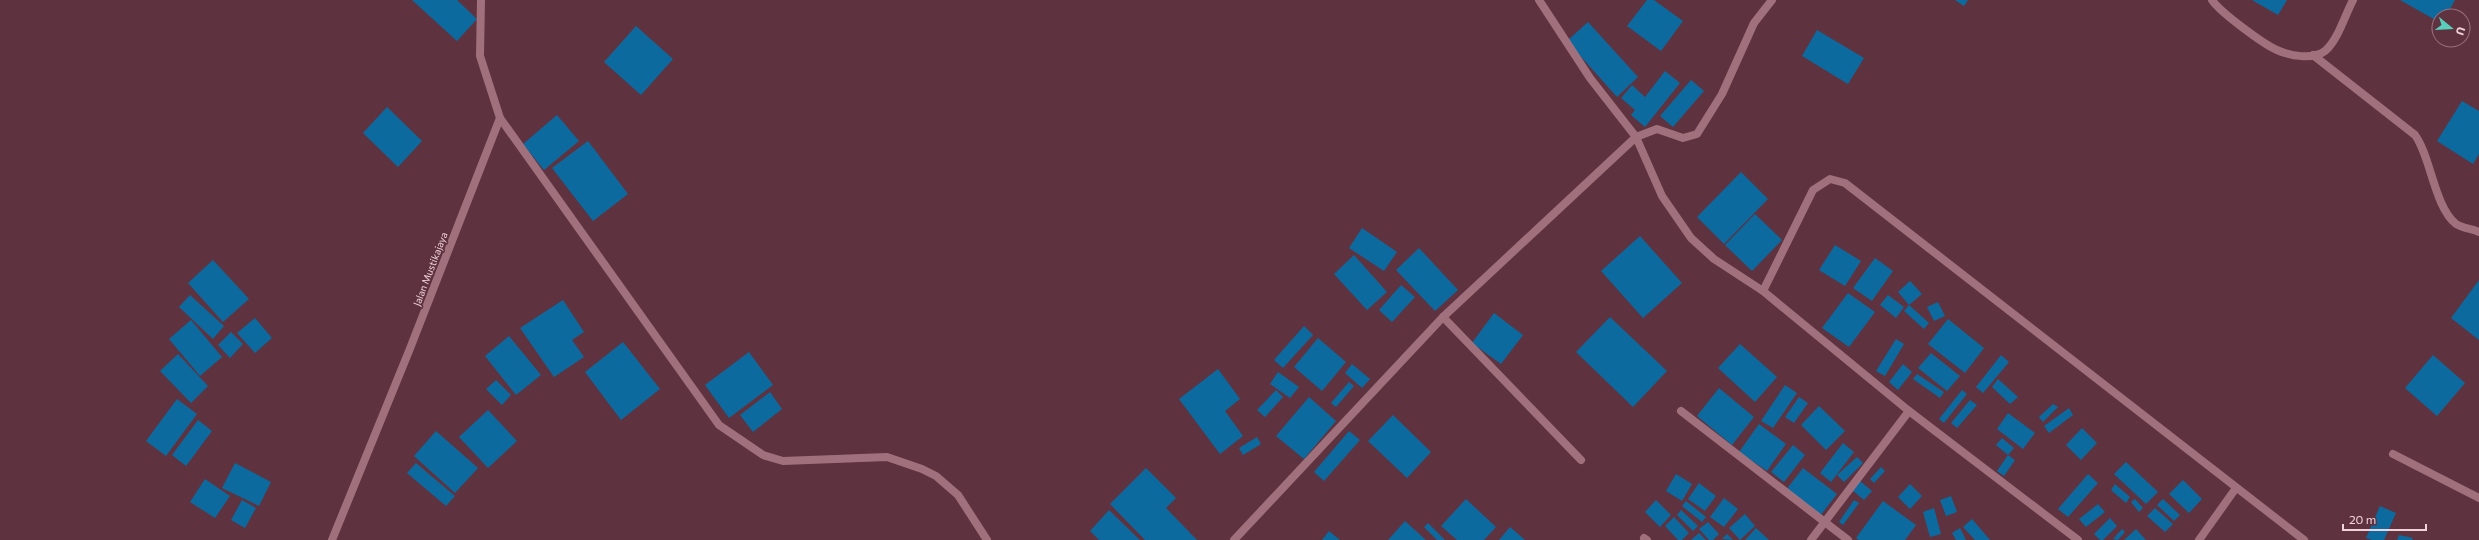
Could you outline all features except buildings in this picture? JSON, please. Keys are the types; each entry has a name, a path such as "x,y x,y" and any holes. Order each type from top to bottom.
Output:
{"street":[{"path":"481,0 480,56 500,118 719,425 763,455 783,461 887,457 922,469 936,476 958,495 987,540"},
{"path":"1539,0 1590,78 1636,137 1662,196 1691,238 1714,259 1763,290 1910,411 2078,540"},
{"path":"1234,540 1443,318 1636,137 1657,130 1684,138 1697,134 1722,94 1754,23 1772,0"},
{"path":"2212,0 2225,13 2277,50 2294,56 2313,55 2323,52 2330,46 2353,0"},
{"path":"2313,55 2415,135 2419,141 2427,166 2450,218 2458,225 2479,232"},
{"name":"Jalan Mustikajaya","path":"332,540 500,118"},
{"path":"1763,290 1813,190 1823,182 1830,179 1837,180 1845,184 1886,214 2304,540"},
{"path":"1443,318 1581,460"},
{"path":"1681,411 1848,540"},
{"path":"1811,540 1823,521 1910,411"},
{"path":"2393,454 2479,498"},
{"path":"2199,540 2236,488"}]}
